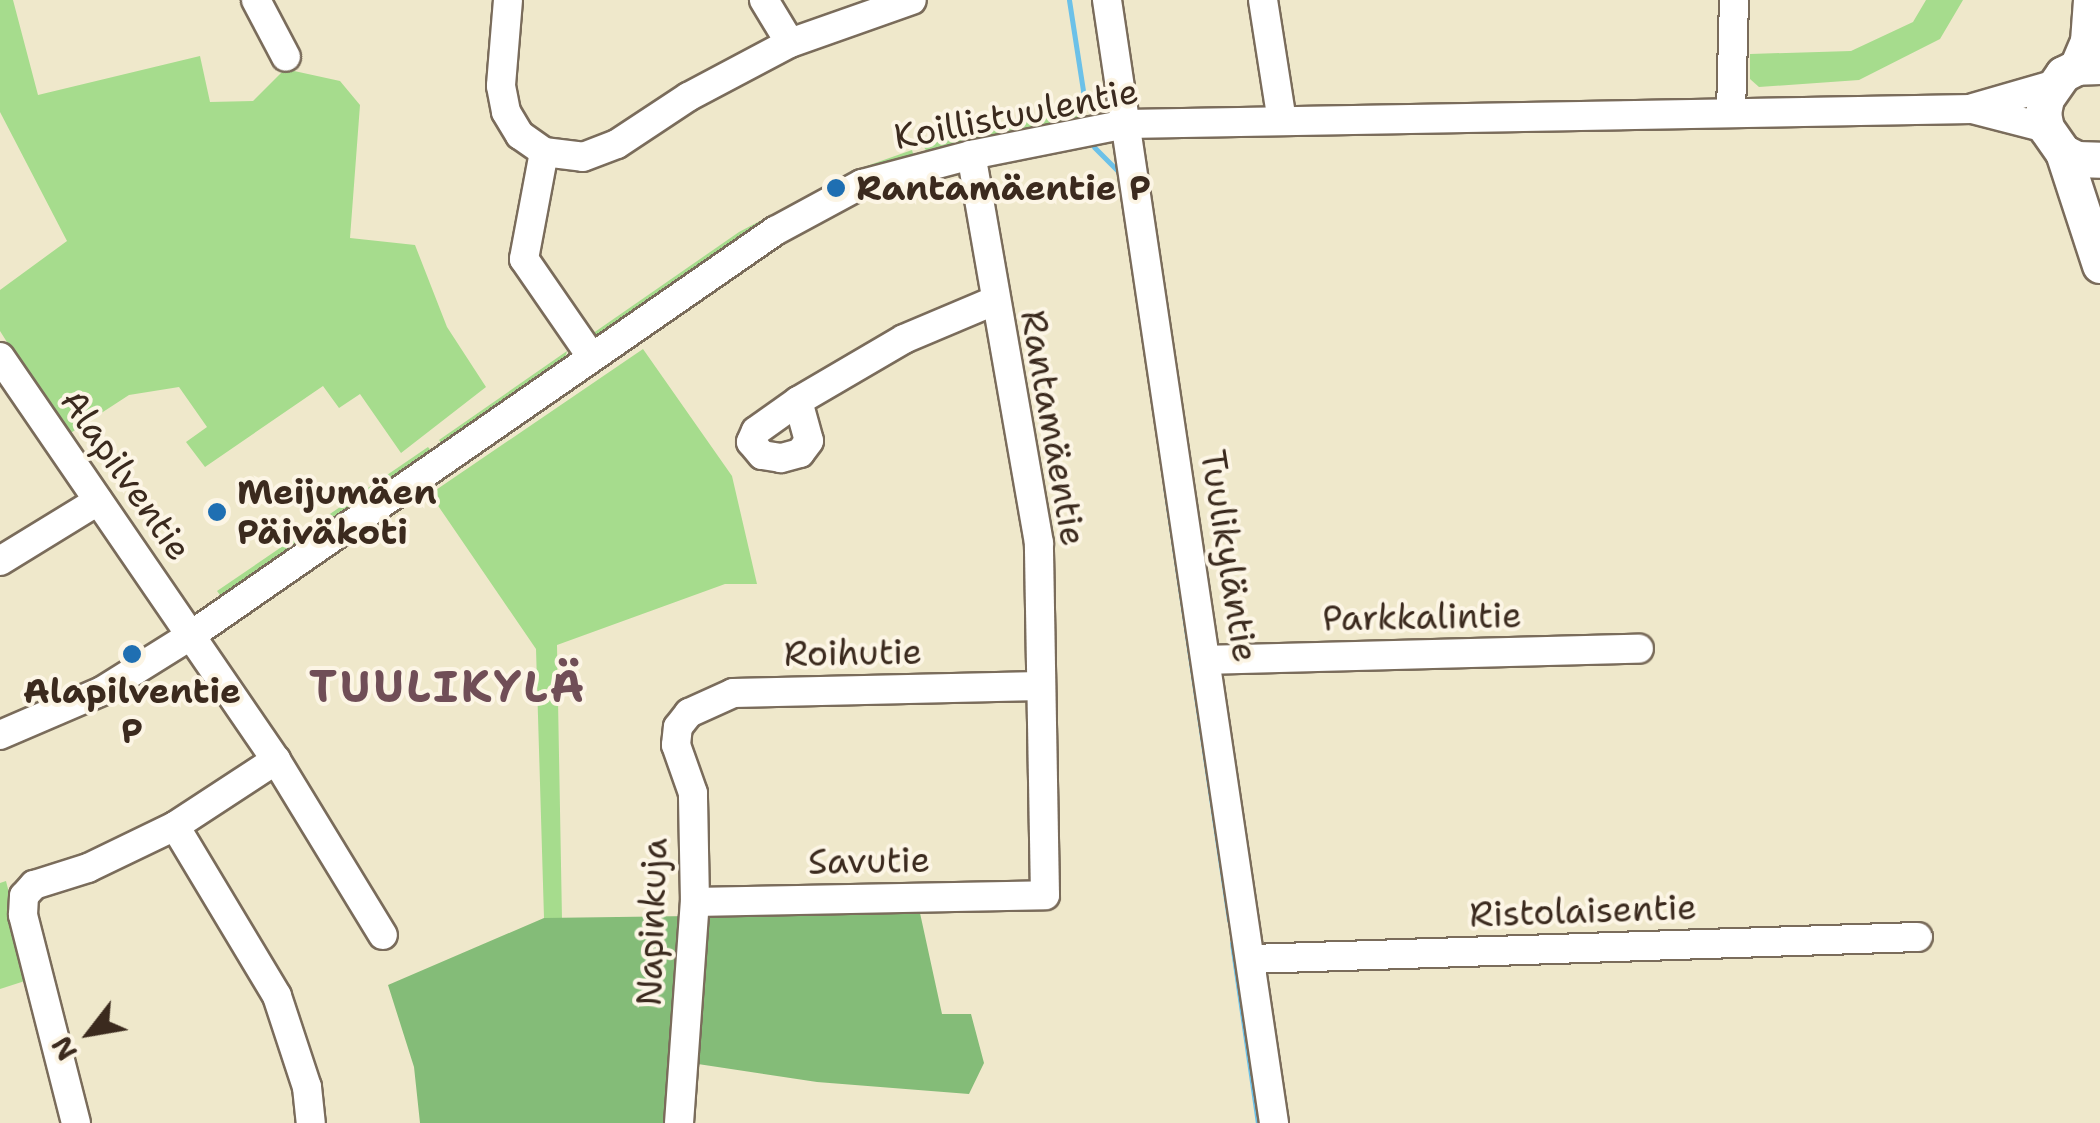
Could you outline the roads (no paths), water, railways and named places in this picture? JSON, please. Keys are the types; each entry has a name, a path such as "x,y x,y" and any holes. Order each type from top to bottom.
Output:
{"main road":[{"path":"2091,0 2088,41 2076,73 2046,98 2054,140 2100,265"},
{"path":"2054,140 2077,159 2100,160"}],"street":[{"path":"256,0 286,56"},
{"path":"508,0 501,86 506,112 520,135 544,152 583,157 617,144 688,97 790,43 912,0"},
{"path":"764,0 790,43"},
{"name":"Tuulikyläntie","path":"1107,0 1274,1123"},
{"path":"1263,0 1282,121"},
{"path":"1732,112 1734,0"},
{"name":"Koillistuulentie","path":"0,735 102,691 190,636 774,230 862,184 971,155 1126,124 1972,109 2076,73"},
{"name":"Koillistuulentie","path":"1972,109 2054,140"},
{"path":"544,152 524,259 591,356"},
{"name":"Rantamäentie","path":"971,155 1039,542 1045,895"},
{"path":"798,400 904,339 994,301"},
{"name":"Alapilventie","path":"0,357 276,760 383,936"},
{"path":"0,560 98,500"},
{"name":"Parkkalintie","path":"1207,660 1640,649"},
{"name":"Roihutie","path":"678,727 689,713 734,693 1040,686"},
{"name":"Napinkuja","path":"678,727 676,745 693,792 696,902 679,1123"},
{"path":"76,1123 23,915 24,896 34,885 88,868 175,826 276,760"},
{"path":"175,826 277,996 307,1087 311,1123"},
{"name":"Savutie","path":"696,902 1045,895"},
{"name":"Ristolaisentie","path":"1251,959 1918,937"}],"waterway":[{"path":"1069,0 1084,97"},
{"path":"1094,147 1120,173"},
{"path":"1165,486 1229,920"},
{"path":"1232,943 1258,1123"}],"place":[{"name":"Rantamäentie P","path":"836,188"},
{"name":"Meijumäen Päiväkoti","path":"217,512"},
{"name":"Alapilventie P","path":"132,654"}],"district":[{"name":"TUULIKYLÄ","path":"448,687"}]}
